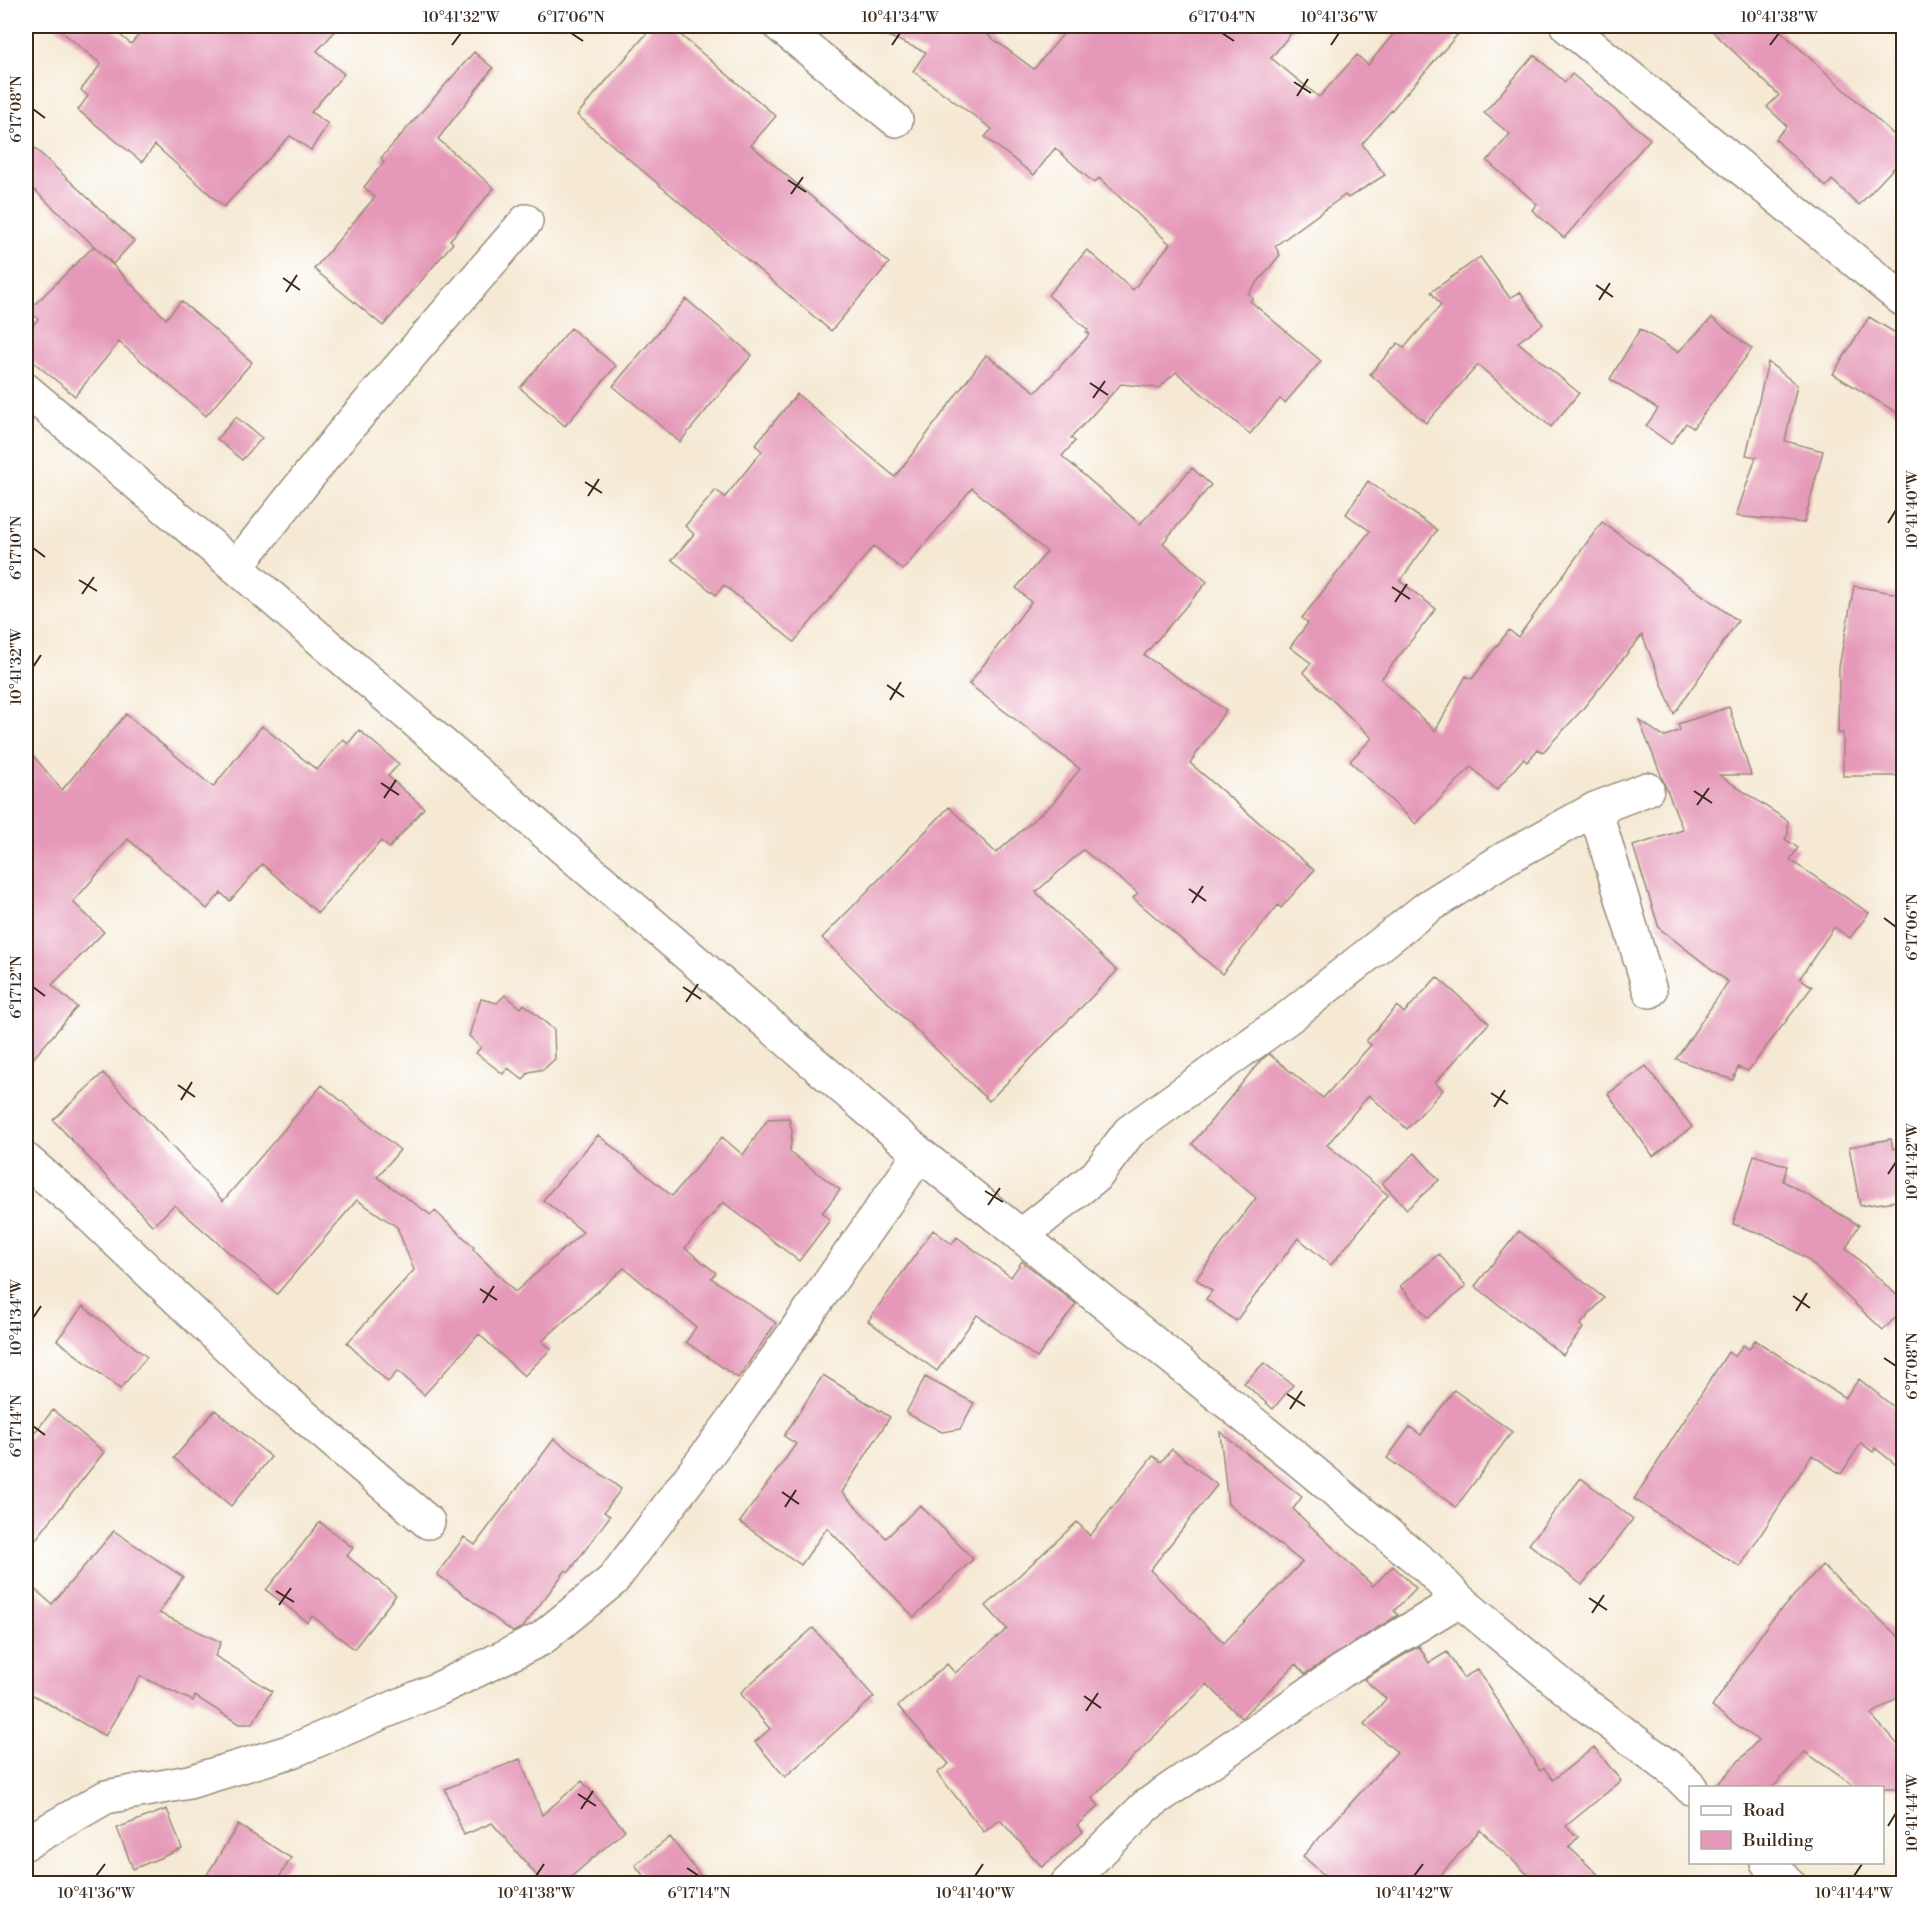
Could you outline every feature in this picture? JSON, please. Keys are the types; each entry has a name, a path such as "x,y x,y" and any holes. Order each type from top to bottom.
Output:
{"street":[{"path":"780,26 896,120"},
{"path":"1567,26 1902,299"},
{"path":"236,567 343,433 526,221"},
{"path":"26,390 236,567 920,1154 1295,1457 1427,1567 1459,1600 1582,1702 1674,1771 1689,1787"},
{"path":"1021,1236 1096,1175 1129,1132 1289,1017 1429,906 1504,859 1595,809 1647,789"},
{"path":"1595,809 1650,991"},
{"path":"26,1843 106,1797 189,1782 292,1751 438,1689 542,1639 613,1580 728,1427 920,1154"},
{"path":"26,1160 84,1210 278,1394 428,1522"},
{"path":"1067,1884 1146,1806 1342,1671 1459,1600"},
{"path":"1768,1864 1789,1884"}],"building":[{"path":"55,26 109,26 131,44 146,26 340,26 317,51 344,74 311,112 328,124 311,150 290,136 224,207 155,145 142,162 78,110 88,96 81,90 101,64"},
{"path":"653,26 670,26 776,116 751,145 889,263 831,331 577,115"},
{"path":"864,26 975,26 1034,69 1070,26 1297,26 1271,58 1319,97 1357,55 1368,65 1400,26 1465,26 1362,144 1385,175 1348,198 1345,195 1275,246 1280,255 1248,294 1253,298 1250,301 1321,361 1285,403 1280,399 1250,434 1176,372 1159,388 1121,384 1071,438 1075,441 1062,456 1140,524 1192,468 1211,485 1163,543 1207,582 1144,655 1226,710 1190,763 1314,870 1281,908 1278,905 1222,974 1133,898 1138,893 1083,850 1036,892 1117,971 989,1101 822,938 949,807 996,853 1053,803 1080,769 969,684 1031,602 1016,588 1047,552 972,488 903,570 874,546 794,642 724,585 716,595 672,560 694,534 685,526 716,490 725,497 762,451 755,445 797,394 895,477 986,355 1036,392 1090,334 1048,295 1087,250 1133,290 1170,244 1099,178 1094,183 1055,148 1034,175 985,137 992,129 913,71 926,52"},
{"path":"1707,26 1775,26 1904,144 1904,157 1859,205 1832,180 1826,187 1775,139 1787,126 1767,107 1779,95"},
{"path":"474,52 493,68 438,139 494,188 450,240 453,243 383,326 314,269 375,197 364,187 384,162 381,158"},
{"path":"1534,55 1565,82 1572,74 1650,139 1564,238 1532,210 1537,204 1487,161 1510,134 1484,113"},
{"path":"26,140 134,241 113,264 26,182"},
{"path":"94,246 166,319 181,301 252,362 206,416 119,342 75,396 26,356 26,333 38,319 29,310"},
{"path":"1480,257 1510,298 1520,292 1543,324 1518,342 1579,393 1551,427 1478,365 1426,423 1370,374 1398,343 1404,348 1441,305 1431,292"},
{"path":"686,299 752,355 680,442 613,386"},
{"path":"1869,317 1904,338 1904,417 1833,374"},
{"path":"1712,318 1752,349 1693,428 1686,423 1671,444 1646,426 1658,409 1610,379 1640,329 1678,352"},
{"path":"571,328 616,366 565,426 520,388"},
{"path":"1768,362 1797,385 1785,441 1823,451 1804,523 1736,516 1756,457 1746,455"},
{"path":"236,417 262,438 242,460 217,439"},
{"path":"1368,481 1437,530 1400,581 1436,609 1381,679 1435,731 1466,676 1472,679 1509,630 1518,637 1602,522 1738,621 1674,714 1642,635 1581,711 1543,752 1538,749 1527,762 1523,759 1497,790 1471,767 1416,824 1350,761 1372,738 1303,672 1311,663 1290,647 1308,623 1302,618 1370,531 1346,514"},
{"path":"1854,586 1904,595 1904,776 1843,776 1843,733 1838,733 1839,667"},
{"path":"1729,707 1751,775 1719,775 1788,821 1788,834 1785,839 1798,848 1790,860 1869,913 1850,938 1834,927 1800,978 1812,987 1748,1071 1738,1067 1733,1080 1676,1059 1728,982 1659,928 1633,846 1683,830 1639,720 1664,737 1680,730 1678,724"},
{"path":"126,714 213,787 262,726 317,770 343,739 348,744 359,730 399,764 388,776 424,808 389,848 381,841 318,913 262,864 230,901 221,893 207,909 128,839 73,902 104,932 52,985 77,1007 26,1067 26,747 62,790"},
{"path":"1437,977 1489,1023 1435,1083 1443,1090 1407,1129 1369,1095 1327,1145 1388,1195 1331,1265 1298,1238 1236,1321 1206,1299 1212,1291 1196,1279 1256,1198 1192,1144 1261,1060 1269,1054 1323,1098 1371,1045 1366,1041 1397,1006 1404,1013"},
{"path":"505,995 521,1008 524,1004 554,1030 555,1059 544,1069 529,1072 523,1080 508,1068 503,1074 476,1053 481,1047 469,1036 481,999 497,1003"},
{"path":"1646,1066 1692,1127 1653,1156 1608,1094"},
{"path":"103,1073 223,1201 322,1085 400,1150 377,1177 431,1215 435,1211 474,1247 473,1249 515,1292 583,1232 543,1200 598,1135 672,1196 722,1137 743,1155 768,1119 789,1118 792,1132 790,1152 840,1190 822,1213 830,1220 799,1261 723,1202 685,1248 716,1273 711,1278 776,1323 738,1378 686,1342 696,1327 624,1268 542,1341 551,1349 524,1376 479,1334 424,1395 398,1371 388,1382 347,1343 414,1270 397,1227 357,1200 277,1294 174,1205 153,1226 53,1120"},
{"path":"1891,1139 1893,1149 1904,1147 1904,1200 1860,1206 1849,1147"},
{"path":"1415,1153 1439,1180 1407,1209 1382,1183"},
{"path":"1754,1155 1787,1166 1783,1181 1859,1225 1846,1248 1904,1302 1904,1309 1883,1330 1806,1258 1770,1237 1733,1224"},
{"path":"933,1230 952,1244 957,1237 1011,1277 1022,1261 1076,1304 1037,1358 977,1315 937,1371 868,1321"},
{"path":"1519,1231 1604,1298 1580,1325 1583,1328 1563,1355 1475,1286"},
{"path":"1439,1254 1466,1286 1428,1318 1400,1286"},
{"path":"83,1306 147,1357 120,1389 57,1340"},
{"path":"1755,1340 1845,1398 1859,1379 1904,1415 1904,1471 1875,1448 1873,1452 1861,1443 1841,1474 1812,1455 1740,1567 1634,1499 1728,1352 1735,1357 1743,1345 1749,1349"},
{"path":"1264,1363 1293,1385 1273,1409 1244,1383"},
{"path":"823,1375 890,1417 842,1492 886,1538 920,1505 973,1559 914,1617 827,1528 801,1565 740,1522 796,1444 784,1436"},
{"path":"925,1377 974,1403 960,1429 942,1432 906,1413"},
{"path":"1454,1390 1512,1432 1456,1507 1387,1458 1410,1427 1421,1435"},
{"path":"53,1410 104,1452 26,1552 26,1443"},
{"path":"215,1410 271,1457 231,1506 174,1458"},
{"path":"1220,1432 1302,1497 1293,1509 1373,1586 1393,1566 1416,1588 1394,1611 1398,1615 1305,1674 1296,1664 1241,1718 1207,1684 1092,1798 1099,1806 1077,1825 1083,1832 1042,1867 1000,1820 984,1832 937,1773 949,1764 898,1706 947,1664 955,1673 1007,1629 986,1606 1077,1522 1090,1536 1153,1456 1161,1462 1172,1449 1217,1485 1150,1570 1224,1643 1302,1562 1228,1504"},
{"path":"554,1439 621,1489 604,1512 610,1516 569,1572 566,1570 523,1627 513,1632 437,1574 464,1537 475,1545"},
{"path":"1581,1478 1633,1519 1582,1585 1529,1544"},
{"path":"320,1522 353,1548 347,1556 396,1595 354,1649 312,1616 307,1622 266,1590"},
{"path":"114,1531 183,1577 159,1613 221,1642 215,1656 272,1691 252,1724 239,1724 195,1696 193,1701 140,1676 105,1736 26,1691 26,1582 52,1604"},
{"path":"1822,1565 1904,1642 1904,1693 1871,1715 1904,1751 1904,1788 1854,1786 1805,1752 1774,1786 1716,1786 1758,1740 1712,1707 1768,1624"},
{"path":"813,1628 874,1697 785,1777 755,1742 770,1729 740,1693"},
{"path":"1419,1646 1429,1663 1447,1652 1463,1678 1478,1669 1540,1771 1544,1768 1553,1780 1594,1747 1621,1781 1566,1826 1578,1837 1569,1847 1608,1884 1538,1884 1480,1830 1433,1884 1334,1884 1303,1856 1397,1752 1364,1724 1386,1699 1364,1679"},
{"path":"520,1759 542,1815 582,1781 625,1830 563,1884 544,1884 492,1823 464,1835 445,1789"},
{"path":"167,1809 182,1849 133,1869 117,1828"},
{"path":"238,1825 291,1858 275,1884 201,1884"},
{"path":"670,1837 707,1884 650,1884 635,1865"}]}
